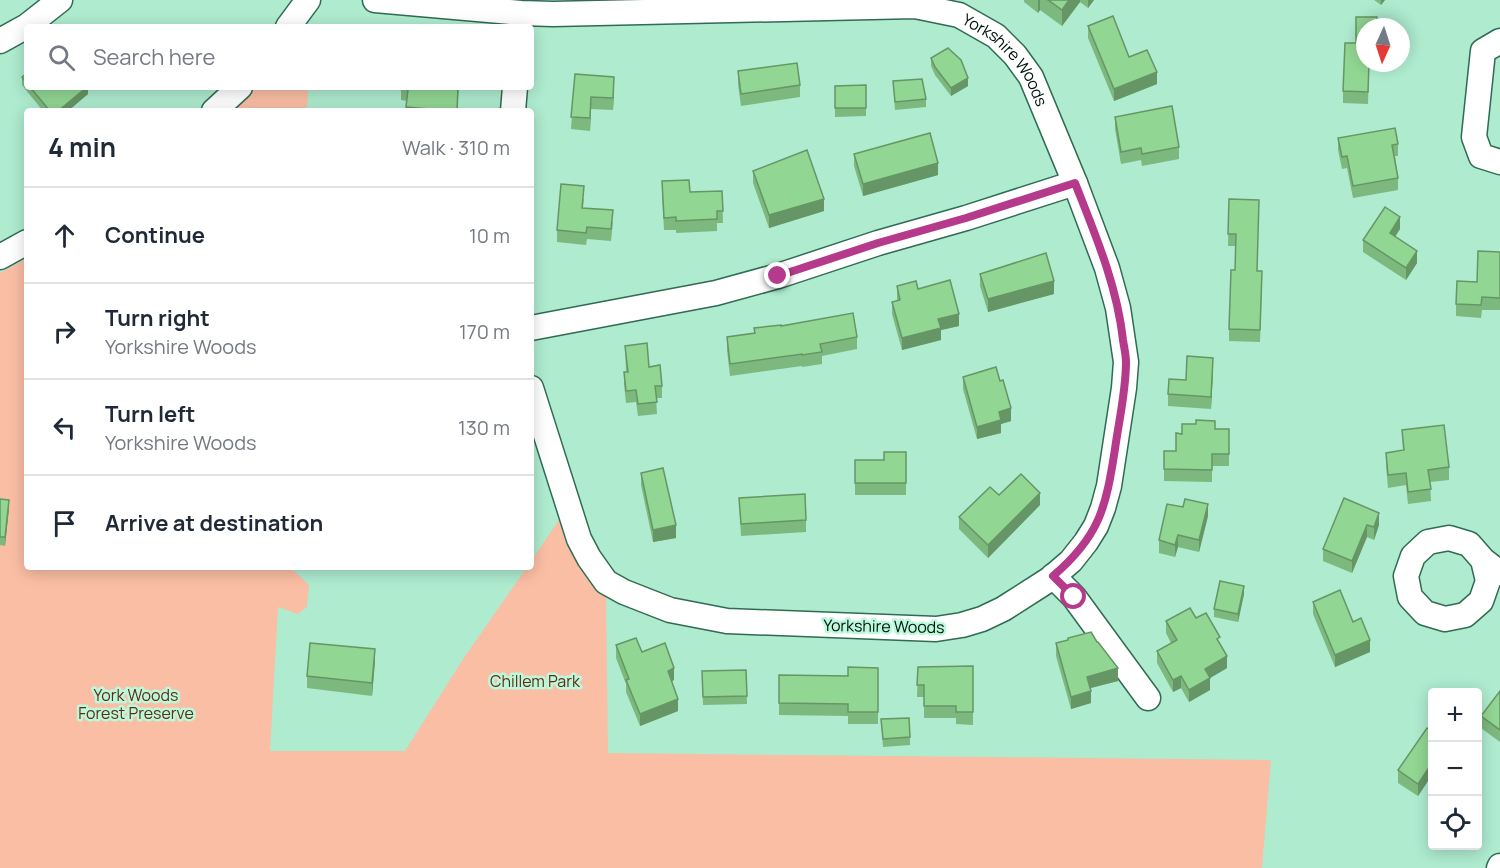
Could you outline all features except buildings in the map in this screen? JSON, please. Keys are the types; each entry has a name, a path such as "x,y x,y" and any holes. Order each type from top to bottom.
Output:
{"street":[{"path":"30,24 60,0"},
{"path":"290,24 308,0"},
{"name":"Yorkshire Woods","path":"375,0 521,20 553,14 915,6 959,15 996,36 1016,55 1031,77 1107,268 1118,308 1126,362 1109,486 1096,526 1086,542 1071,561 1053,576 1003,609 962,625 936,629 727,621 670,610 624,592 606,582 579,539 534,397"},
{"path":"0,41 24,28"},
{"path":"1500,41 1483,51 1474,137 1481,156 1500,162"},
{"path":"217,108 237,90"},
{"path":"513,108 515,90"},
{"path":"534,327 716,294 1075,183"},
{"path":"0,257 24,244"},
{"path":"1053,576 1074,597 1148,698"}],"green space":[{"path":"252,90 308,90 307,108 236,108"},
{"name":"York Woods Forest Preserve","path":"24,260 24,570 293,570 309,585 307,607 298,614 278,607 270,751 405,751 465,656 525,570 534,570 534,557 563,514 606,591 608,753 1271,760 1262,868 0,868 0,273"}],"route":[{"path":"778,276 1075,183 1107,268 1118,308 1126,362 1109,486 1103,508 1086,542 1071,561 1053,576 1074,597"}],"park label":[{"name":"Chillem Park","path":"535,681"}]}
